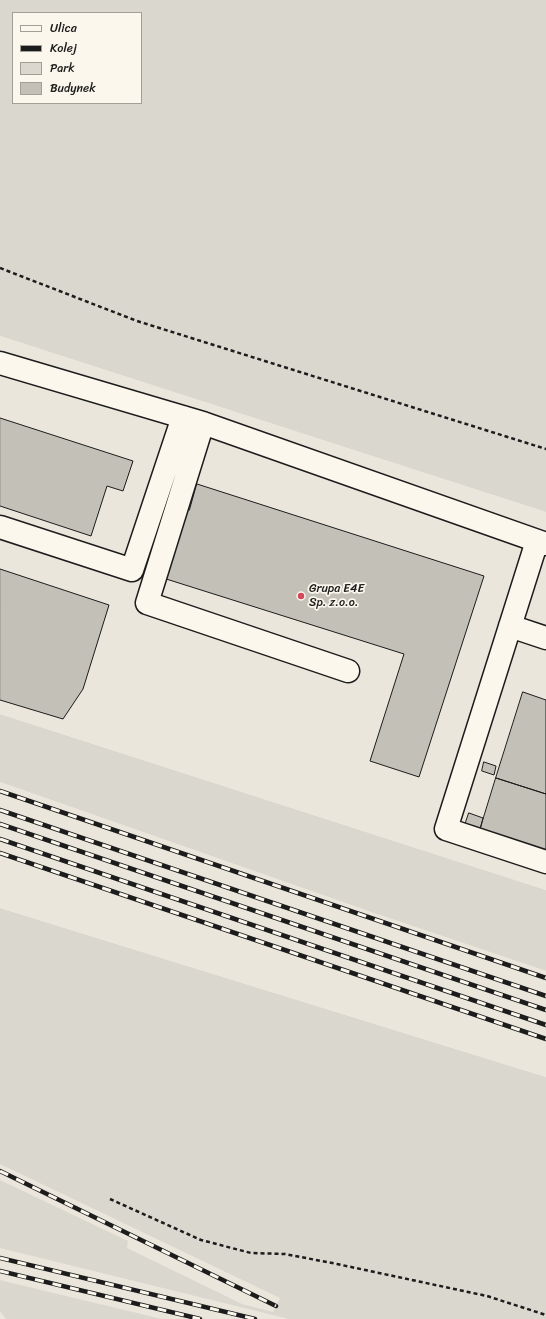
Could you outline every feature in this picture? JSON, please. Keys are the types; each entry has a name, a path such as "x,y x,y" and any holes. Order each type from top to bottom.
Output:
{"lane":[{"path":"0,363 193,420 542,543 510,626 446,829 546,862"},
{"path":"0,527 132,570 193,420"},
{"path":"193,420 147,603 348,671"},
{"path":"510,626 546,638"}],"path":[{"path":"0,268 138,321 546,449"},
{"path":"110,1199 201,1240 215,1244 252,1253 284,1254 465,1291 488,1296 546,1315"}],"shaded area":[{"path":"0,336 546,512 546,890 0,714"},
{"path":"0,782 371,912 546,971 546,1077 0,908"},
{"path":"0,1117 546,1319 0,1319"}],"green space":[{"path":"0,0 546,0 546,512 0,336"},
{"path":"0,714 546,890 546,971 371,912 0,782"},
{"path":"0,908 546,1077 546,1319 289,1319 0,1248 0,1180 128,1241 127,1248 242,1304 273,1312 280,1298 0,1164"},
{"path":"0,1280 162,1319 6,1319 0,1311"}],"building":[{"path":"0,418 133,461 123,491 107,486 91,536 0,506"},
{"path":"197,484 484,576 419,777 370,761 404,654 163,578 186,509 189,510"},
{"path":"0,569 109,605 83,689 63,719 0,700"},
{"path":"523,692 546,700 546,794 496,778"},
{"path":"484,762 496,766 494,775 482,771"},
{"path":"496,778 546,794 546,851 480,830"},
{"path":"469,813 483,818 480,830 465,825"}],"railway":[{"path":"0,791 546,978"},
{"path":"0,810 546,996"},
{"path":"0,824 546,1010"},
{"path":"0,839 546,1025"},
{"path":"0,853 546,1039"},
{"path":"0,1171 276,1306"},
{"path":"0,1258 255,1319"},
{"path":"0,1271 200,1319"}],"place":[{"name":"Grupa E4E Sp. z.o.o.","path":"301,596"}]}
